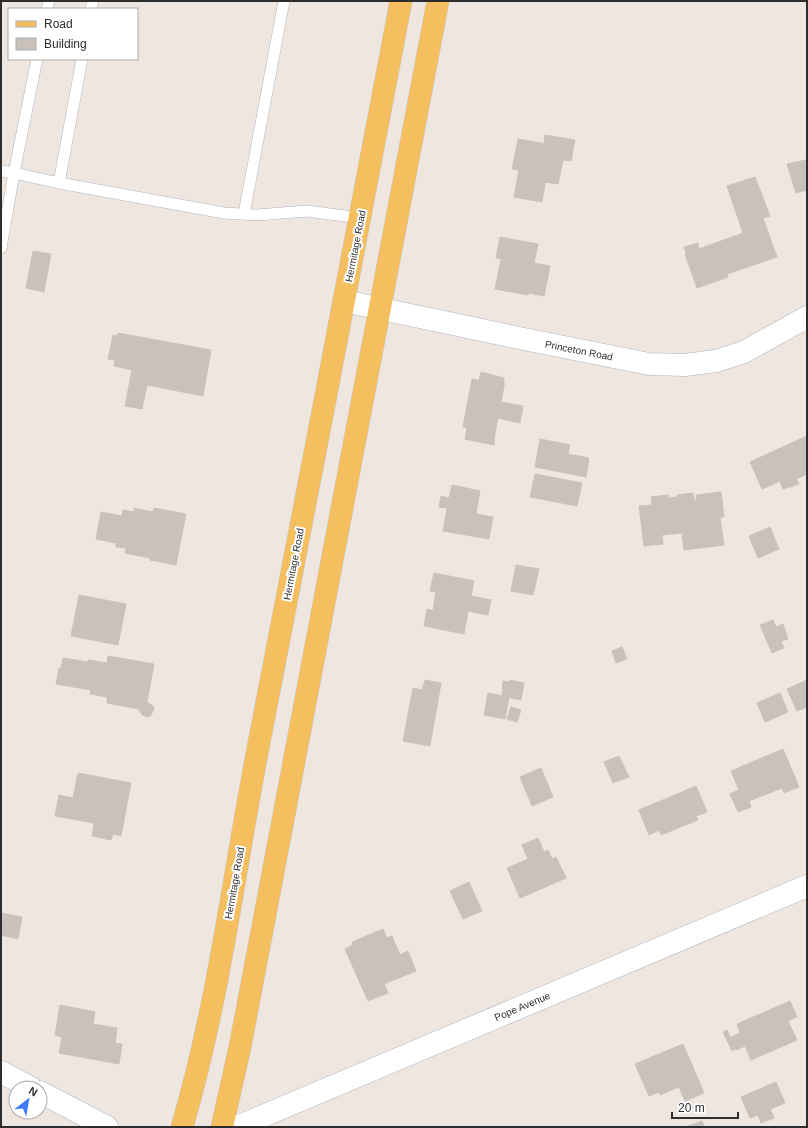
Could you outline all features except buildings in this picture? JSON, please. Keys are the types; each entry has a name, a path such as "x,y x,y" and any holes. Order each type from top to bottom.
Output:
{"main road":[{"name":"Hermitage Road","path":"182,1127 202,1051 218,972 256,760 401,1"},
{"path":"222,1127 240,1047 438,1"}],"street":[{"name":"Princeton Road","path":"344,301 649,364 685,366 716,361 744,352 807,317"},
{"name":"Pope Avenue","path":"237,1127 807,886"},
{"path":"1,1072 16,1080"},
{"path":"48,1096 107,1127"}],"lane":[{"path":"244,214 284,1"},
{"path":"1,248 37,60"},
{"path":"59,183 82,60"},
{"path":"1,171 224,213 257,215 307,211 360,218"}]}
